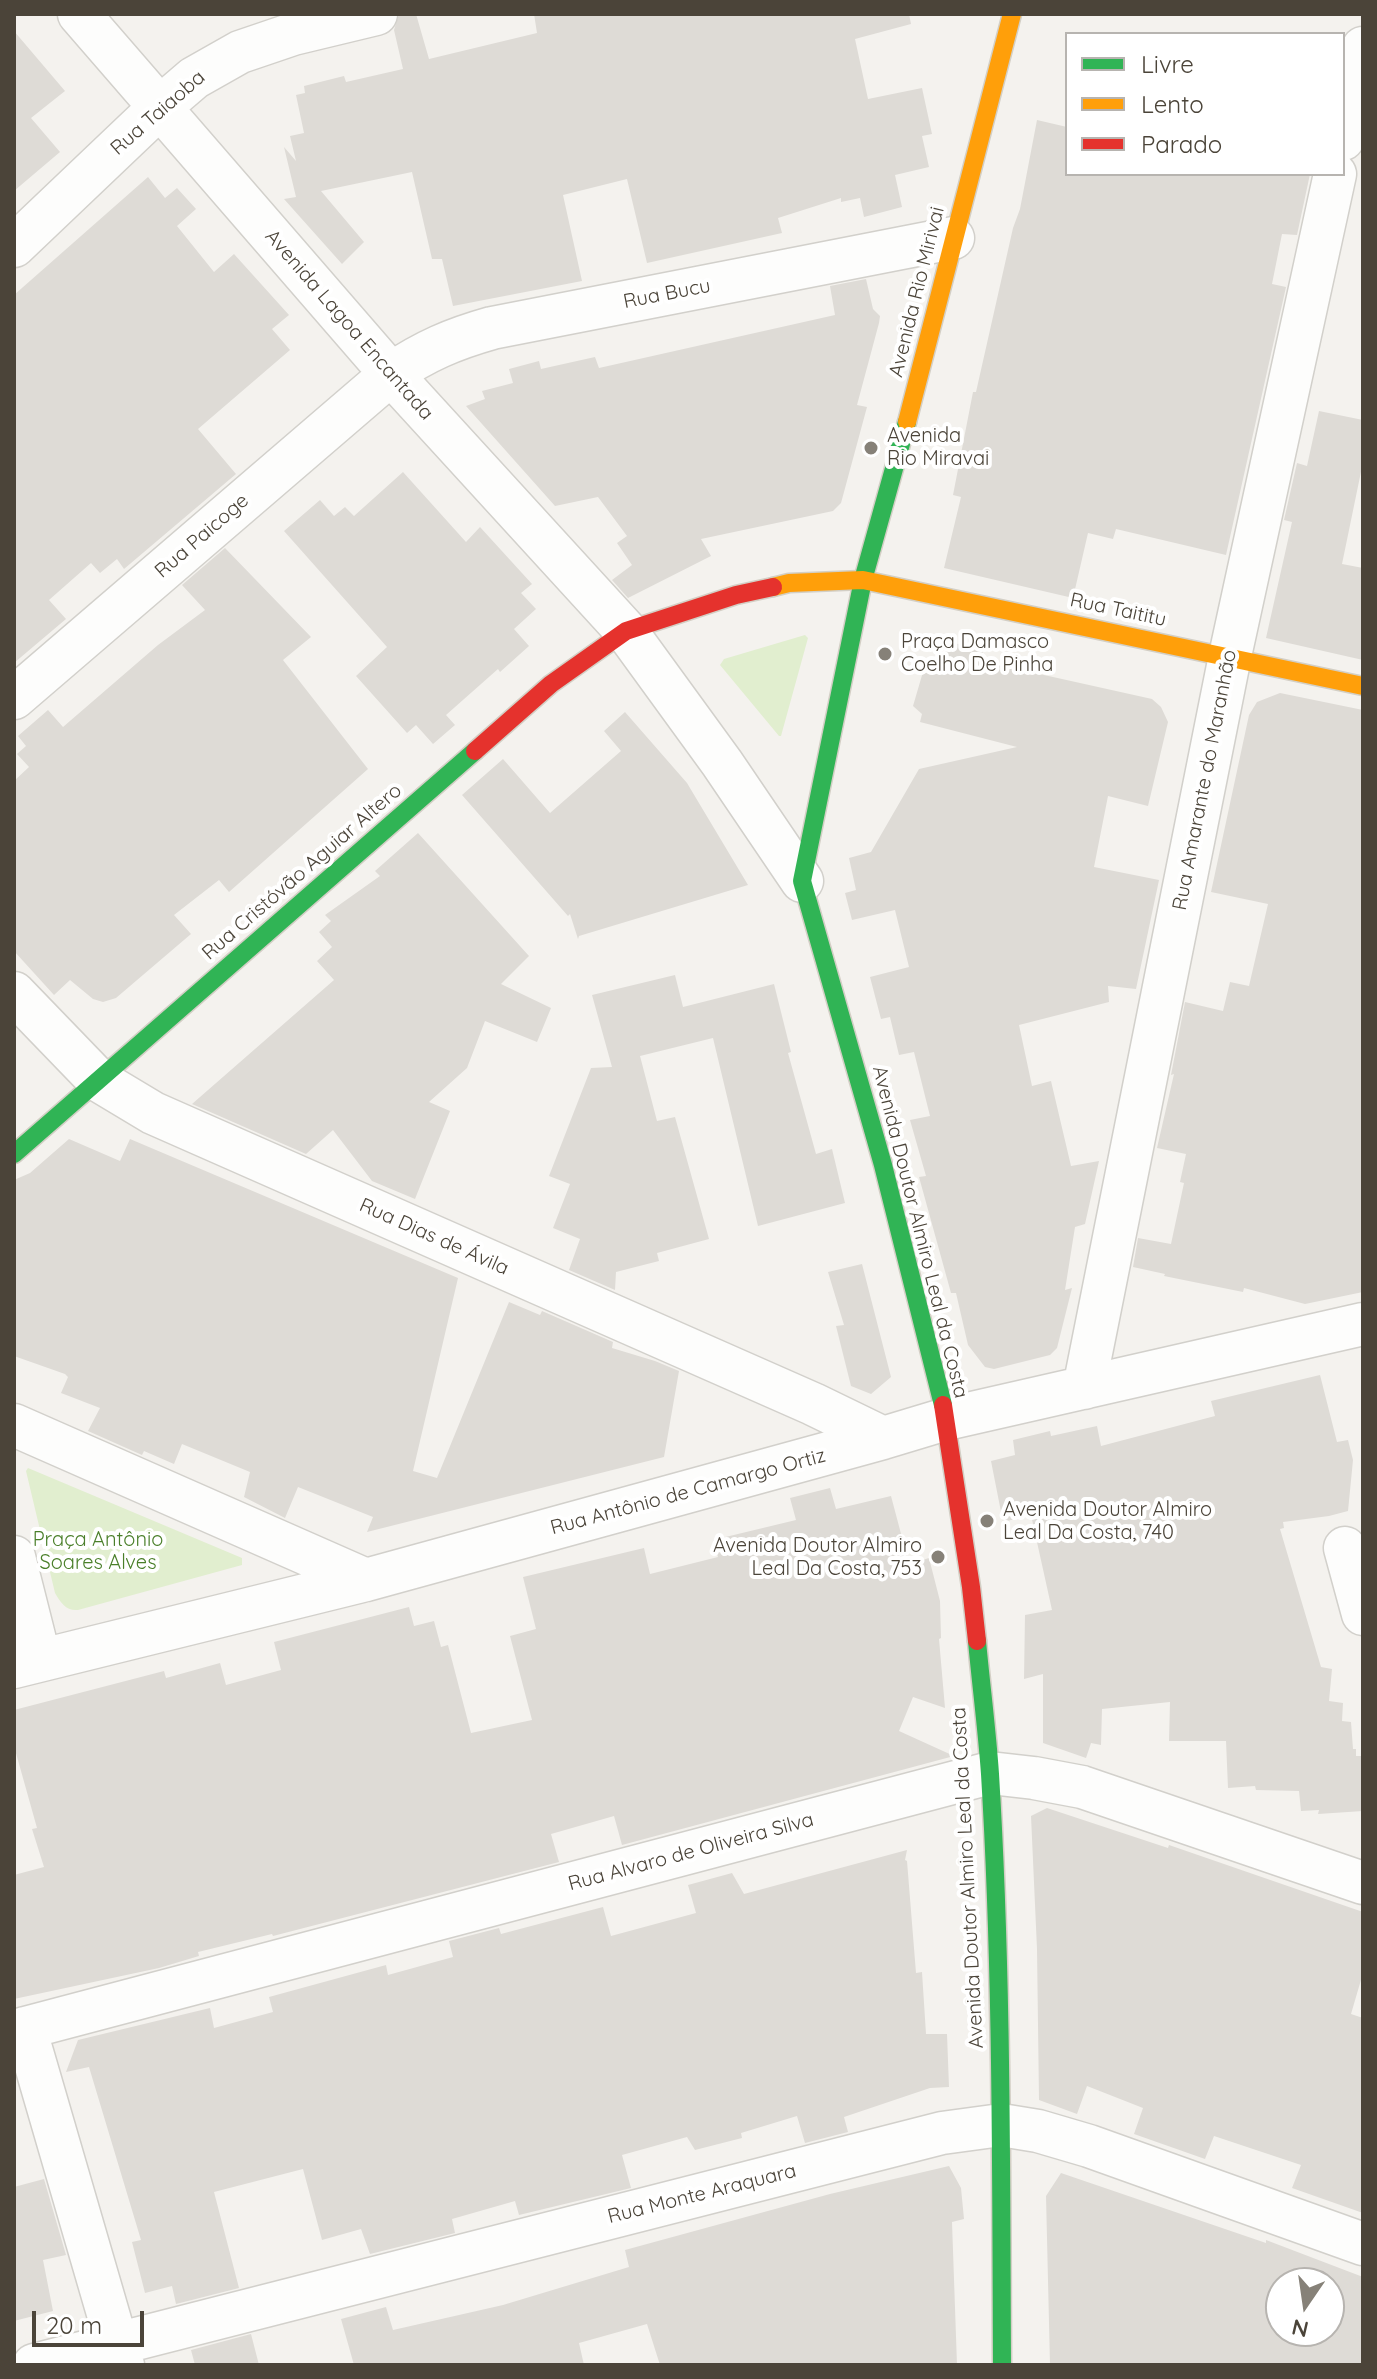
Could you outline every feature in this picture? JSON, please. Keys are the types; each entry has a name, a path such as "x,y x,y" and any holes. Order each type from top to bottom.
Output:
{"street":[{"name":"Avenida Lagoa Encantada","path":"79,14 391,374 626,631 722,763 802,881"},
{"name":"Rua Taiaoba","path":"14,246 194,78 240,52 293,34 376,14"},
{"name":"Avenida Rio Mirivai","path":"802,881 863,580 897,462 1012,14"},
{"path":"1345,130 1363,48"},
{"name":"Rua Amarante do Maranhão","path":"1084,1388 1230,656 1335,176"},
{"name":"Rua Bucu","path":"391,374 426,351 457,337 492,328 953,238"},
{"name":"Rua Paicoge","path":"14,698 391,374"},
{"name":"Rua Taititu","path":"626,631 736,595 789,583 863,580 1363,686"},
{"name":"Rua Cristóvão Aguiar Altero","path":"14,1154 551,684 626,631"},
{"name":"Avenida Doutor Almiro Leal da Costa","path":"802,881 883,1165 946,1419 971,1587 990,1773 1001,2125 1002,2365"},
{"name":"Rua Dias de Ávila","path":"14,993 98,1080 153,1113 813,1404 883,1438"},
{"name":"Rua Antônio de Camargo Ortiz","path":"27,1663 366,1580 946,1419 1363,1324"},
{"path":"14,1425 366,1580"},
{"path":"1345,1548 1363,1614"},
{"path":"14,1557 27,1663"},
{"name":"Rua Alvaro de Oliveira Silva","path":"19,2029 990,1773 1082,1787 1363,1883"},
{"path":"19,2029 119,2354"},
{"name":"Rua Monte Araquara","path":"34,2365 119,2354 942,2133 1001,2125 1038,2131 1089,2146 1363,2244"}],"green space":[{"path":"805,635 808,638 779,736 720,665 724,659"},
{"name":"Praça Antônio Soares Alves","path":"28,1468 242,1558 242,1565 78,1610 67,1608 55,1593 26,1471"}],"building":[{"path":"399,14 416,14 429,59 537,33 534,14 909,14 911,24 855,39 868,99 922,88 932,134 922,136 929,167 895,175 902,207 864,217 860,198 841,202 841,198 778,218 782,233 647,263 627,179 563,195 582,281 453,306 442,259 432,259 412,172 321,191 364,242 342,264 284,199 296,197 284,147 296,161 290,136 304,133 296,95 305,93 304,86 344,76 346,82 403,69 394,30"},
{"path":"14,31 65,91 31,118 60,152 14,191"},
{"path":"1037,120 1065,127 1065,176 1310,176 1297,235 1282,234 1272,284 1286,287 1226,555 1116,529 1113,539 1088,533 1073,598 944,568 961,497 953,495 973,392 976,392 1020,209"},
{"path":"148,177 165,198 177,188 196,209 177,226 214,272 234,254 289,315 272,329 290,350 198,429 236,474 124,569 117,559 100,573 91,563 49,600 66,619 14,663 14,295"},
{"path":"866,279 873,309 880,316 857,405 867,407 841,503 833,511 701,539 711,556 628,598 612,580 632,565 617,543 627,536 598,497 555,506 466,406 485,399 482,391 513,383 509,369 539,361 541,369 595,357 599,368 835,315 830,286"},
{"path":"1319,411 1363,420 1363,462 1342,564 1363,568 1363,660 1266,638 1292,522 1284,520 1297,463 1307,466"},
{"path":"403,472 466,542 480,527 532,584 521,593 536,609 514,629 529,646 446,715 455,725 433,744 416,725 407,733 356,676 387,647 284,531 320,500 334,516 345,507 354,516"},
{"path":"225,548 311,637 283,660 368,769 229,892 219,880 174,915 191,934 116,998 103,1002 93,999 70,980 54,995 14,951 14,781 29,767 17,754 26,746 18,736 48,710 63,727 158,645 205,610 182,585"},
{"path":"951,643 984,647 981,661 1152,699 1161,707 1168,722 1148,806 1108,796 1094,867 1159,880 1136,989 1108,986 1109,1002 1019,1025 1032,1086 1051,1081 1071,1166 1099,1161 1085,1224 1075,1227 1065,1290 1072,1288 1057,1348 1050,1355 994,1369 985,1367 968,1345 956,1293 951,1293 919,1177 926,1176 910,1120 930,1116 914,1052 899,1055 890,1017 881,1019 870,977 909,967 895,910 852,920 845,893 856,890 849,858 871,852 919,769 1017,747 920,722 922,714 913,706 925,665 934,668"},
{"path":"1280,693 1363,710 1363,1292 1305,1304 1244,1288 1243,1292 1133,1267 1138,1238 1171,1244 1184,1183 1180,1182 1186,1154 1157,1148 1174,1074 1171,1075 1185,1002 1223,1011 1230,982 1249,986 1268,904 1211,892 1249,715 1257,702"},
{"path":"625,712 687,783 748,885 579,936 578,939 570,914 568,916 462,795 503,759 550,813 621,751 604,731"},
{"path":"418,833 529,956 501,984 551,1008 537,1042 485,1021 467,1068 429,1102 450,1111 415,1199 372,1181 333,1130 306,1154 192,1104 334,980 317,961 332,947 319,932 331,921 325,915 380,876 375,871"},
{"path":"675,975 683,1007 774,984 791,1052 788,1053 816,1154 832,1149 845,1203 758,1226 713,1038 640,1056 657,1121 675,1117 709,1239 657,1253 659,1261 616,1272 615,1290 569,1270 580,1239 553,1228 570,1184 549,1176 591,1068 612,1067 592,995"},
{"path":"69,1139 120,1161 130,1139 458,1278 413,1471 437,1478 509,1302 540,1315 542,1311 613,1342 612,1348 679,1371 664,1457 367,1532 373,1517 298,1487 285,1518 244,1497 250,1472 182,1444 174,1464 144,1451 142,1455 88,1431 100,1408 61,1393 68,1377 65,1374 14,1356 14,1180 30,1173"},
{"path":"862,1264 891,1377 871,1394 851,1386 836,1326 844,1325 828,1272"},
{"path":"1320,1375 1337,1442 1348,1440 1353,1460 1348,1511 1283,1522 1284,1528 1280,1529 1321,1667 1332,1669 1329,1701 1343,1703 1342,1721 1351,1722 1353,1749 1356,1749 1356,1756 1363,1756 1363,1811 1318,1814 1319,1810 1301,1811 1299,1791 1256,1790 1255,1786 1228,1788 1226,1741 1169,1741 1170,1702 1102,1709 1101,1745 1091,1743 1086,1758 1043,1743 1043,1674 1024,1679 1025,1615 1052,1610 1031,1515 1003,1522 991,1461 1015,1455 1013,1440 1050,1431 1051,1436 1097,1426 1101,1446 1215,1416 1211,1401"},
{"path":"830,1488 836,1509 891,1496 909,1564 929,1558 940,1601 939,1639 945,1708 913,1697 899,1731 954,1756 622,1845 614,1816 551,1834 559,1862 273,1936 198,1952 199,1956 159,1968 14,1999 14,1875 44,1867 32,1829 37,1828 14,1746 14,1710 164,1671 166,1678 220,1663 226,1685 281,1670 274,1642 409,1607 414,1626 434,1621 441,1647 448,1645 471,1733 532,1720 510,1636 536,1629 523,1577 644,1548 650,1574 718,1557 713,1540 796,1520 790,1498"},
{"path":"1047,1808 1168,1848 1169,1845 1363,1912 1363,1973 1351,2014 1363,2018 1363,2213 1292,2188 1301,2165 1214,2136 1205,2159 1134,2134 1143,2108 1087,2086 1077,2114 1039,2100 1031,1816"},
{"path":"907,1850 905,1860 916,1973 922,1972 926,2034 947,2034 949,2087 930,2088 844,2117 848,2132 805,2143 797,2116 741,2133 742,2138 695,2150 687,2137 622,2155 631,2188 519,2215 515,2201 452,2219 455,2233 370,2254 361,2229 322,2240 303,2169 214,2192 239,2288 176,2304 172,2286 145,2293 132,2242 141,2240 89,2067 66,2072 78,2040 210,2008 214,2028 273,2012 269,1997 386,1965 388,1975 453,1957 449,1941 499,1928 501,1934 603,1907 611,1936 696,1913 688,1885 732,1873 744,1894"},
{"path":"949,2166 961,2188 964,2219 952,2222 957,2365 660,2365 647,2324 579,2343 584,2365 354,2365 341,2319 386,2307 393,2330 503,2305 629,2267 625,2250 830,2194"},
{"path":"1061,2173 1266,2243 1266,2240 1337,2267 1265,2267 1265,2347 1345,2347 1345,2270 1363,2277 1363,2365 1050,2365 1046,2196"},
{"path":"44,2179 66,2255 43,2260 53,2311 14,2321 14,2187"},
{"path":"251,2334 259,2365 195,2365 191,2350"}],"traffic: fast":[{"path":"907,422 863,580 802,881 883,1165 943,1405"},
{"path":"14,1154 475,751"},
{"path":"977,1641 990,1774 997,1922 1002,2365"}],"traffic: slow":[{"path":"907,422 1012,14"},
{"path":"773,587 789,583 863,580 1363,686"}],"traffic: jam":[{"path":"475,751 551,684 626,631 736,595 773,587"},
{"path":"943,1405 977,1641"}],"place":[{"name":"Avenida Rio Miravai","path":"871,448"},
{"name":"Praça Damasco Coelho De Pinha","path":"885,654"},
{"name":"Avenida Doutor Almiro Leal Da Costa, 740","path":"987,1521"},
{"name":"Avenida Doutor Almiro Leal Da Costa, 753","path":"938,1557"}]}
